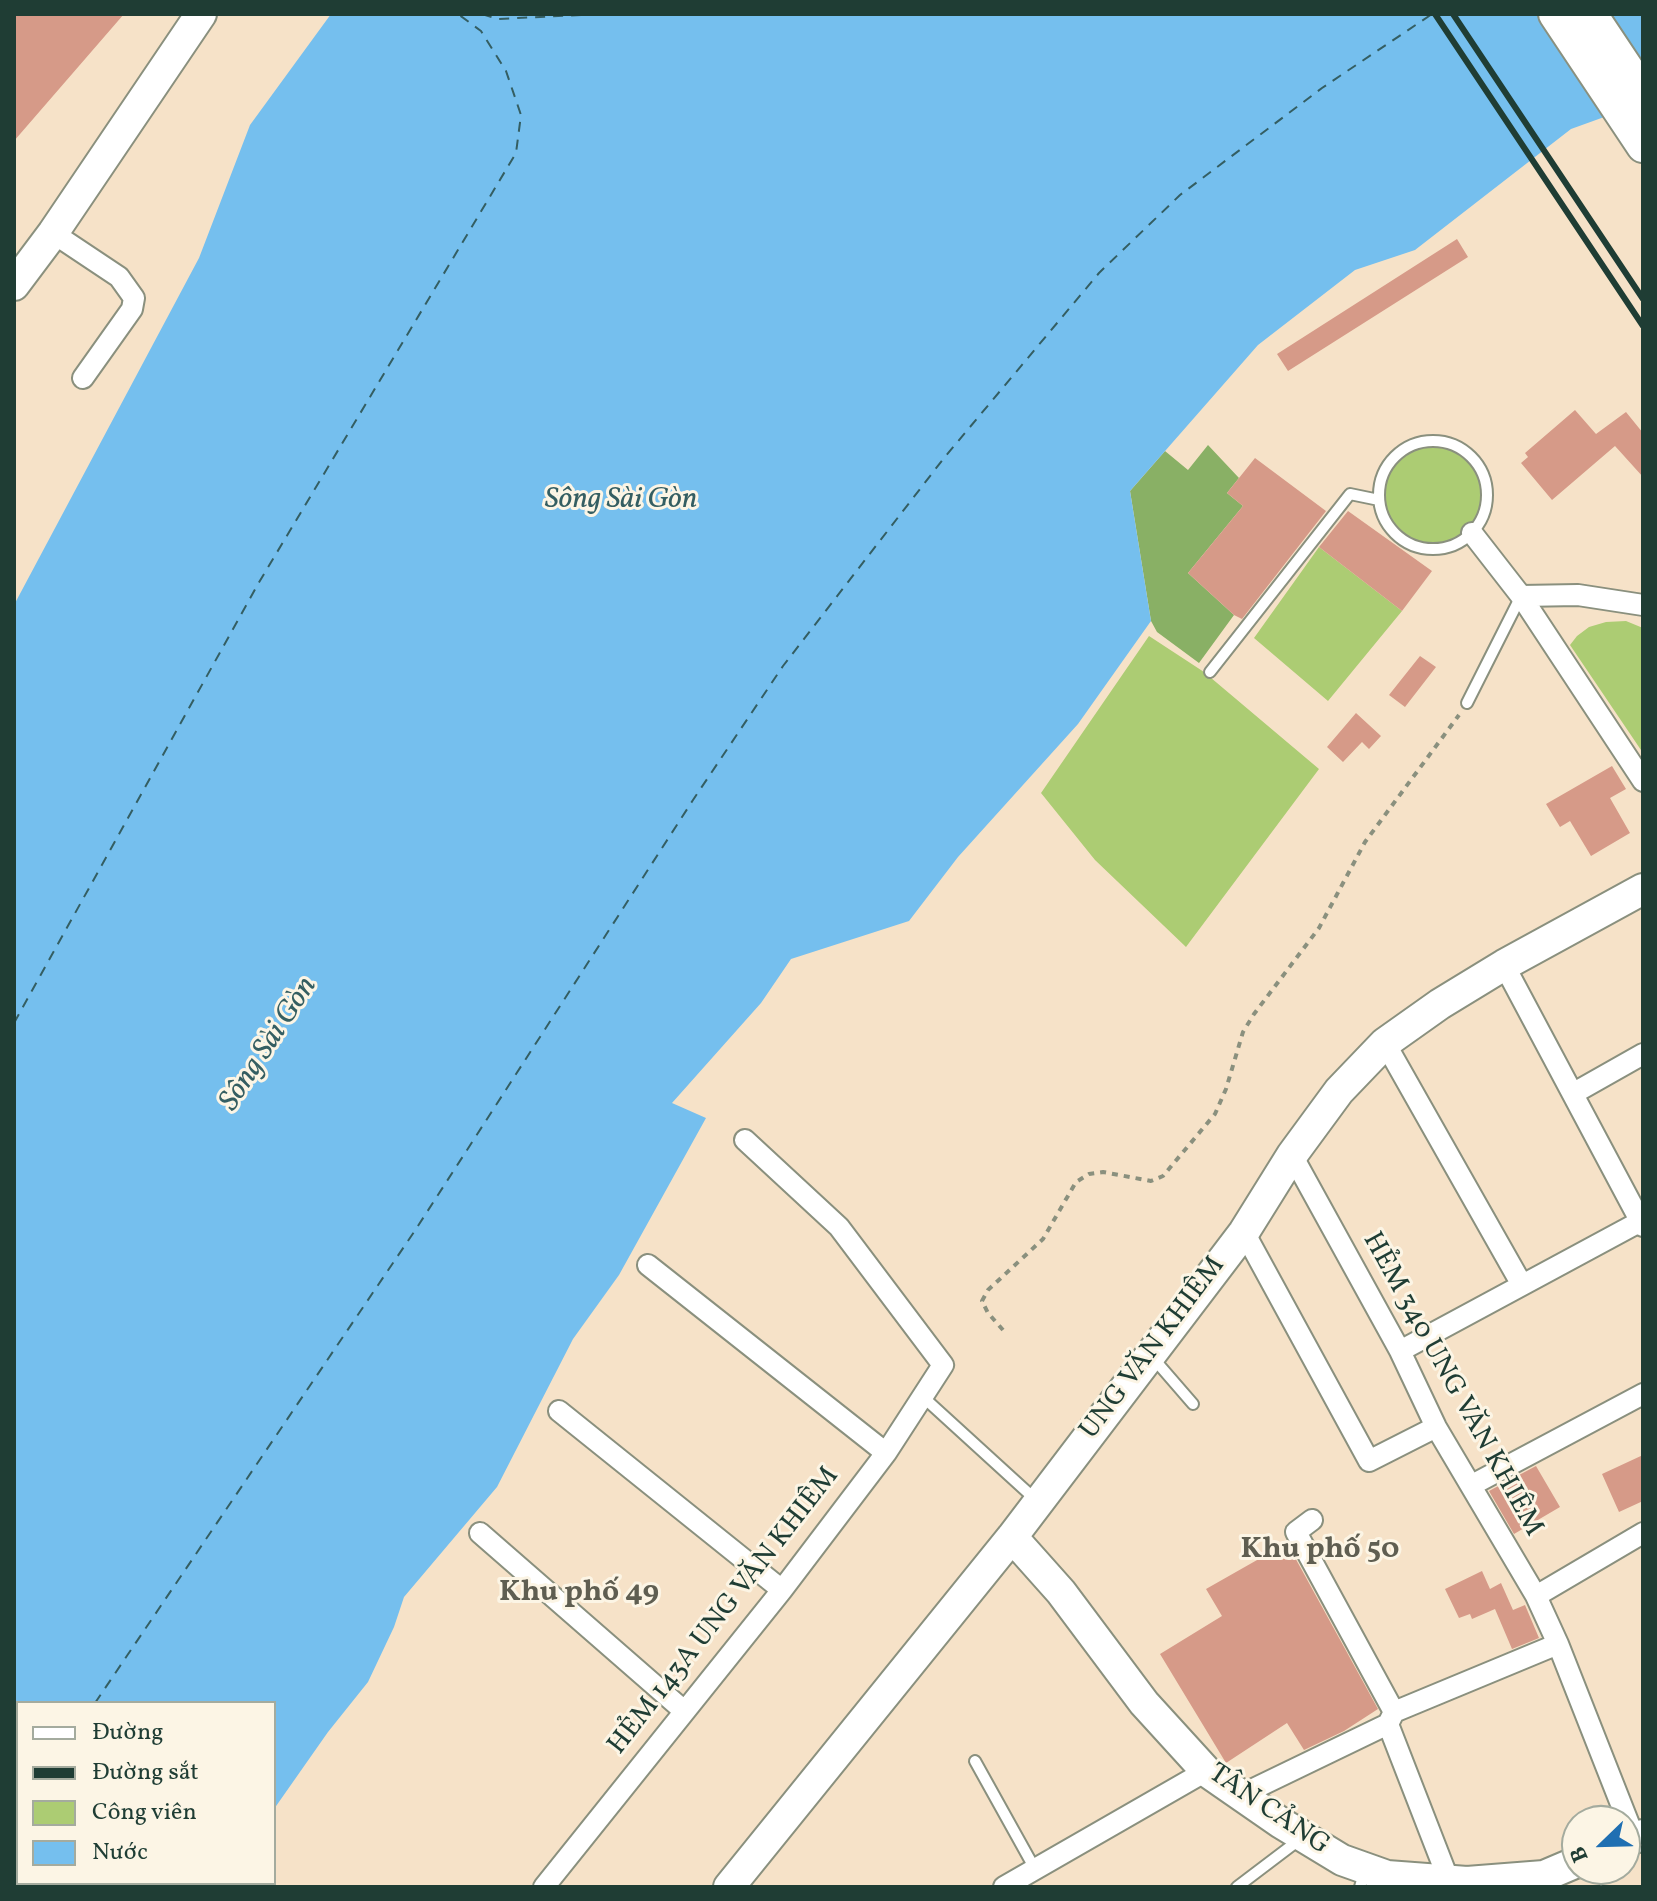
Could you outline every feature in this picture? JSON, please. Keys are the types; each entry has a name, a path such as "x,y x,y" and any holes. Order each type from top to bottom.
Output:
{"highway":[{"path":"1587,14 1643,98"},
{"path":"1617,14 1643,54"}],"main road":[{"path":"1555,14 1643,146"},
{"path":"14,285 53,233 194,17"},
{"name":"UNG VĂN KHIÊM","path":"729,1887 1012,1537 1244,1232 1292,1155 1339,1091 1385,1043 1440,1004 1643,889"},
{"name":"TÂN CẢNG","path":"1012,1537 1061,1592 1144,1703 1206,1771 1363,1877 1387,1876 1462,1884 1544,1876 1561,1869"}],"street":[{"path":"53,233 119,277 134,298 132,309 83,378"},
{"path":"1472,533 1521,596 1643,781"},
{"path":"1521,596 1578,595 1643,605"},
{"path":"1400,1351 1642,1223 1504,965"},
{"path":"1385,1043 1522,1285"},
{"path":"1574,1093 1643,1054"},
{"name":"HẺM 143A UNG VĂN KHIÊM","path":"544,1887 782,1590 886,1453 943,1365 839,1227 745,1140"},
{"name":"HẺM 340 UNG VĂN KHIÊM","path":"1292,1155 1400,1351 1436,1427 1536,1596 1621,1805"},
{"path":"1244,1232 1369,1461 1436,1427"},
{"path":"648,1265 886,1453"},
{"path":"1472,1485 1643,1394"},
{"path":"559,1411 782,1590"},
{"path":"1312,1520 1296,1532 1391,1718 1462,1884"},
{"path":"480,1533 683,1710"},
{"path":"1536,1596 1643,1533"},
{"path":"1241,1795 1391,1718 1558,1644"},
{"path":"1004,1887 1206,1771"}],"lane":[{"path":"1439,441 1457,447 1472,458 1483,474 1487,491 1485,510 1472,533 1444,549 1410,545 1394,534 1384,518 1379,500 1388,465 1401,451 1417,443 1439,441"},
{"path":"1210,672 1350,494 1379,500"},
{"path":"1467,703 1521,596"},
{"path":"1150,1354 1193,1404"},
{"path":"922,1396 1038,1502"},
{"path":"975,1761 1035,1869"},
{"path":"1237,1887 1304,1837"}],"path":[{"path":"1003,1330 982,1301 988,1290 1043,1239 1076,1182 1089,1174 1103,1172 1151,1181 1163,1176 1215,1114 1243,1032 1254,1014 1319,928 1365,842 1467,703"}],"green space":[{"path":"1208,445 1239,478 1227,493 1243,506 1188,573 1234,615 1199,663 1157,632 1151,621 1130,491 1165,451 1188,470"},
{"path":"1433,447 1451,451 1467,461 1477,477 1481,495 1477,513 1467,529 1451,539 1433,543 1415,539 1399,529 1389,513 1385,495 1389,477 1399,461 1415,451"},
{"path":"1319,547 1402,611 1328,701 1254,638"},
{"path":"1626,621 1643,628 1643,753 1570,645 1589,627"},
{"path":"1149,636 1204,672 1319,769 1186,947 1095,860 1041,793"}],"water":[{"name":"Sông Sài Gòn","path":"331,14 1643,14 1643,103 1571,129 1415,250 1355,270 1258,345 1130,491 1151,621 1078,724 958,857 909,921 791,959 761,1003 672,1103 706,1118 619,1275 573,1339 497,1487 404,1597 394,1627 368,1682 276,1806 276,1701 16,1701 16,1885 220,1885 218,1887 14,1887 14,605 199,258 250,125"}],"building":[{"path":"14,14 124,14 14,141"},
{"path":"1457,239 1468,257 1288,371 1277,354"},
{"path":"1575,410 1596,434 1626,412 1643,433 1643,477 1615,446 1552,500 1521,463 1528,457 1525,453"},
{"path":"1255,458 1326,511 1242,619 1188,573 1243,506 1227,493"},
{"path":"1348,511 1432,571 1402,611 1319,547"},
{"path":"1420,656 1436,667 1405,707 1389,695"},
{"path":"1356,713 1381,736 1369,749 1362,742 1343,762 1327,747"},
{"path":"1612,766 1626,789 1610,798 1630,833 1591,856 1570,821 1560,827 1546,804"},
{"path":"1643,1455 1643,1501 1619,1512 1602,1474"},
{"path":"1536,1466 1560,1507 1514,1534 1489,1491"},
{"path":"1287,1543 1378,1709 1344,1731 1304,1750 1287,1723 1226,1763 1160,1654 1222,1616 1206,1589"},
{"path":"1482,1571 1490,1589 1501,1583 1513,1610 1525,1605 1539,1638 1512,1649 1495,1609 1472,1619 1470,1614 1459,1618 1445,1589"}],"ferry route":[{"path":"14,1023 258,584 516,153 521,115 506,71 481,31 458,14"},
{"path":"482,14 497,19 600,14"},
{"path":"96,1701 416,1229 783,666 944,458 1099,273 1180,195 1322,88 1432,14"}],"railway":[{"path":"1435,14 1643,326"},
{"path":"1453,14 1643,299"}],"district":[{"name":"Khu phố 50","path":"1320,1551"},
{"name":"Khu phố 49","path":"579,1594"}]}
